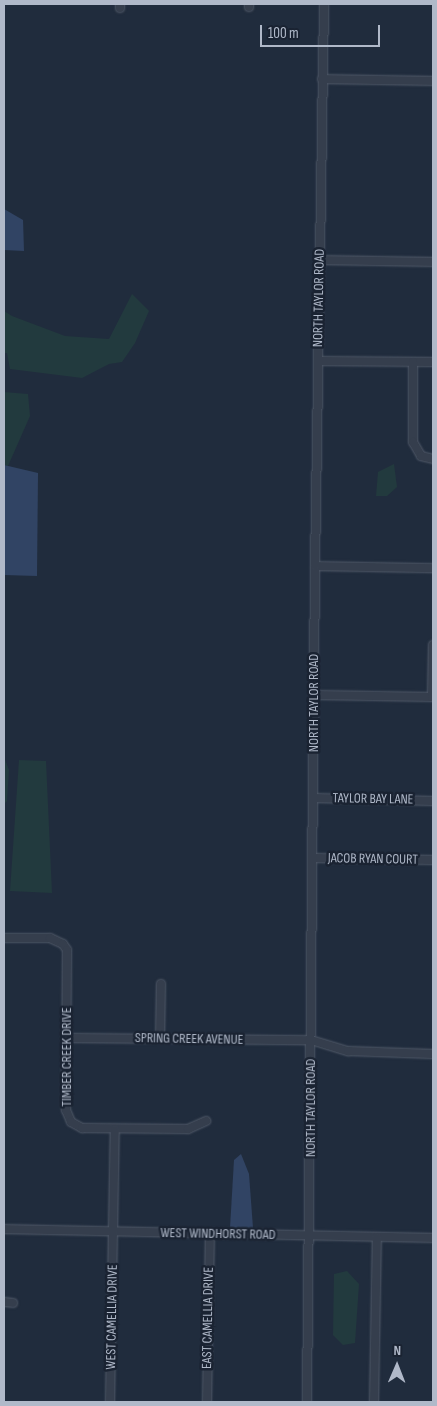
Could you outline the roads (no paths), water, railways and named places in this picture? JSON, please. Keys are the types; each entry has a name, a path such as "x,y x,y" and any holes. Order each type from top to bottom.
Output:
{"street":[{"name":"NORTH TAYLOR ROAD","path":"307,1402 315,566 324,4"},
{"path":"322,79 433,81"},
{"path":"320,260 433,262"},
{"path":"318,361 433,362"},
{"path":"413,362 413,442 421,456 433,458"},
{"path":"315,566 433,568"},
{"path":"314,695 433,697 433,645"},
{"name":"TAYLOR BAY LANE","path":"313,798 433,801"},
{"name":"JACOB RYAN COURT","path":"313,858 433,860"},
{"name":"TIMBER CREEK DRIVE","path":"4,938 50,938 63,944 68,958 66,1038 68,1117 75,1126 82,1128 188,1130 206,1121"},
{"path":"160,1039 161,984"},
{"name":"SPRING CREEK AVENUE","path":"66,1038 311,1040 348,1051 433,1054"},
{"name":"WEST CAMELLIA DRIVE","path":"110,1402 115,1129"},
{"name":"WEST WINDHORST ROAD","path":"4,1229 433,1238"},
{"name":"EAST CAMELLIA DRIVE","path":"207,1402 210,1233"},
{"path":"374,1402 377,1237"},
{"path":"4,1302 14,1303"}],"water":[{"path":"4,209 23,220 24,251 4,250"},
{"path":"4,465 38,473 37,576 4,575"},
{"path":"241,1154 249,1174 253,1228 230,1228 234,1160"}]}
